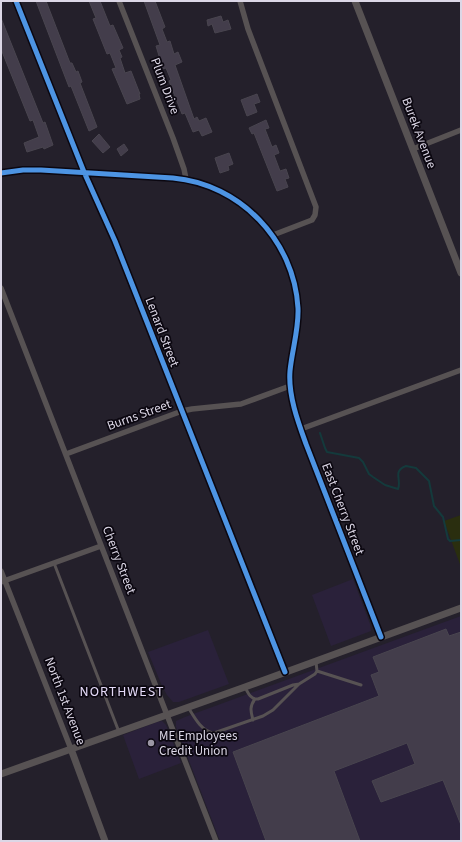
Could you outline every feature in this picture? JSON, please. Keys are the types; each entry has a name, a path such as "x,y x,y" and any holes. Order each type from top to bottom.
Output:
{"street":[{"name":"Lenard Street","path":"16,1 84,172 115,241 284,672"},
{"name":"Plum Drive","path":"119,1 173,138 186,179"},
{"path":"240,1 248,29 316,207 315,215 310,222 273,235"},
{"name":"Burek Avenue","path":"355,1 461,273"},
{"path":"413,149 461,130"},
{"name":"East Cherry Street","path":"1,173 32,170 186,179 210,187 238,201 255,215 273,235 287,262 296,294 298,320 290,371 290,386 301,429 381,637"},
{"name":"Cherry Street","path":"1,288 168,714 216,841"},
{"path":"301,429 461,370"},
{"name":"Burns Street","path":"66,454 182,411 237,405 290,386"},
{"path":"3,582 101,546"},
{"name":"North 1st Avenue","path":"1,571 3,582 71,749 105,841"},
{"path":"1,774 245,688 284,672 461,608"}],"lane":[{"path":"54,563 119,732"},
{"path":"188,707 195,719 210,733 253,720 273,710 299,684 315,674 316,661"},
{"path":"316,671 361,685"},
{"path":"253,720 250,709 255,700 293,684 299,684"},
{"path":"245,688 250,696 255,700"}],"shaded area":[{"path":"353,579 370,624 371,631 331,646 312,595"},
{"path":"461,616 461,841 220,841 176,727 176,721"},
{"path":"208,630 229,684 179,702 173,702 162,686 148,652"},
{"path":"162,721 166,725 181,763 139,779 123,735"}],"green space":[{"path":"461,515 461,567 444,521"}],"building":[{"path":"36,1 46,1 70,63 72,63 76,72 78,71 82,82 80,83 97,127 89,131 71,86 69,87"},
{"path":"89,1 100,1 110,26 113,25 123,48 119,50 125,73 131,71 140,94 140,99 127,104 112,69 116,68 110,53 107,54 93,19 96,18"},
{"path":"144,1 155,1 165,27 162,29 167,42 170,41 174,54 178,52 182,62 175,65 194,119 197,117 199,121 206,118 212,132 202,136 199,130 193,132 185,113 182,114 169,81 171,80 166,68 162,69 156,46 160,45"},
{"path":"221,16 223,22 228,20 231,29 215,33 212,24 208,26 207,20"},
{"path":"1,18 43,123 45,122 53,145 44,149 43,147 27,152 24,143 39,137 33,120 30,121 1,49"},
{"path":"257,94 260,102 254,104 257,112 247,116 241,100"},
{"path":"266,120 269,128 265,129 272,147 276,145 279,153 274,155 280,171 286,169 289,178 285,179 288,187 277,191 254,133 252,134 249,128"},
{"path":"99,134 110,147 103,153 92,141"},
{"path":"124,144 128,150 121,156 117,149"},
{"path":"229,153 233,164 228,166 229,170 220,173 215,158"},
{"path":"446,629 449,636 461,632 461,825 443,780 381,802 372,781 415,764 407,743 334,771 360,841 266,841 233,752 379,696 371,675 379,672 373,657"}],"waterway":[{"path":"320,433 327,452 359,458 363,462 369,474 385,485 398,489 399,470 406,466 416,468 429,481 434,506 443,517 448,539 450,541 461,540"}],"cycle path":[{"path":"16,1 84,172 115,241 285,672"},
{"path":"1,173 23,170 41,170 173,178 197,183 220,191 241,204 259,220 274,239 286,260 294,283 298,316 290,380 292,399 297,418 381,637"}],"place":[{"name":"ME Employees Credit Union","path":"151,743"}],"district":[{"name":"NORTHWEST","path":"122,692"}]}
